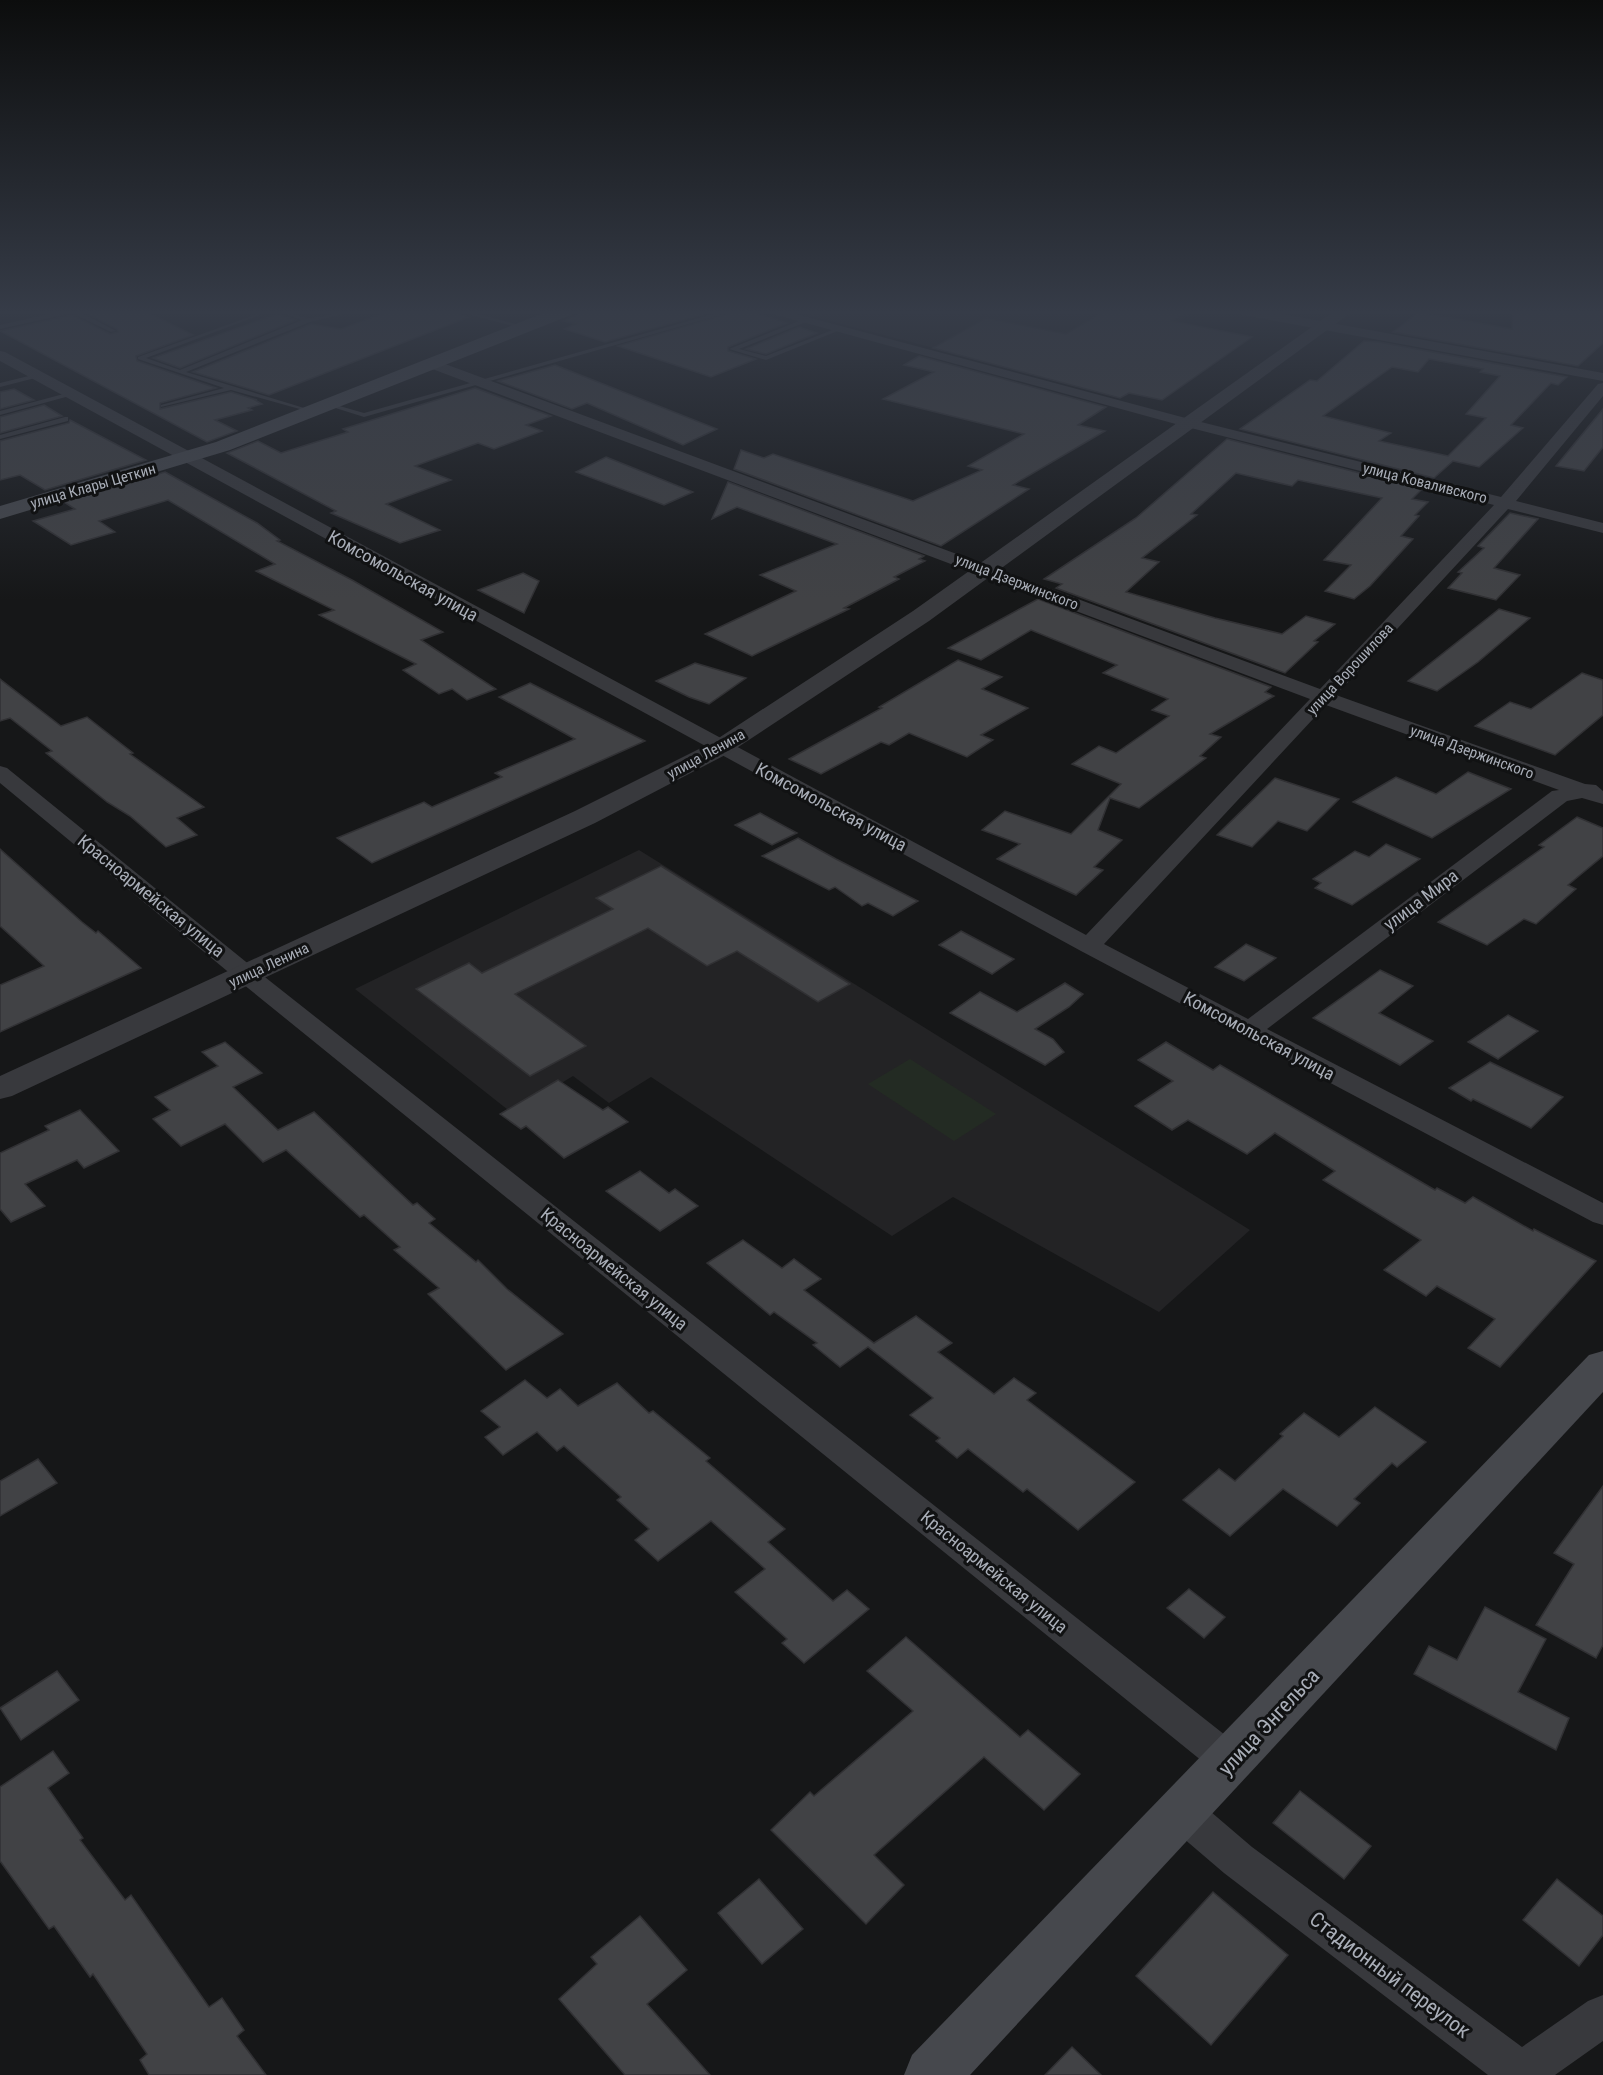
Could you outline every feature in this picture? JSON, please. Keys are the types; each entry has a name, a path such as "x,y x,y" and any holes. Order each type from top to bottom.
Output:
{"main road":[{"name":"улица Клары Цеткин","path":"0,513 186,458 326,406"},
{"name":"улица Энгельса","path":"932,2075 1183,1813 1603,1366"}],"street":[{"name":"Комсомольская улица","path":"92,406 1089,946 1603,1215"},
{"name":"улица Дзержинского","path":"545,406 1324,697 1596,792"},
{"name":"улица Коваливского","path":"1123,406 1603,528"},
{"name":"улица Ленина","path":"0,1089 585,818 720,748 850,664 986,570 1212,406"},
{"name":"улица Ворошилова","path":"1089,946 1505,503 1587,406"},
{"name":"Красноармейская улица","path":"0,772 247,975 1231,1762"},
{"name":"улица Мира","path":"1248,1031 1560,796 1596,792"},
{"name":"Стадионный переулок","path":"1183,1813 1238,1860 1522,2074 1603,2016"}],"lane":[{"path":"0,413 27,406"},
{"path":"311,406 364,415 396,406"},
{"path":"0,437 65,419"}],"shaded area":[{"path":"639,850 1250,1230 1159,1312 953,1197 892,1236 651,1077 609,1103 573,1076 512,1113 355,989"},
{"path":"910,1059 996,1114 954,1141 868,1084"}],"building":[{"path":"41,406 45,406 62,416 0,433 0,417"},
{"path":"140,406 160,406 160,409 173,406 256,406 248,408 252,410 215,420 237,431 207,442"},
{"path":"418,406 523,406 551,416 526,425 542,431 494,449 478,443 415,466 451,480 386,504 440,530 400,543 331,513 336,511 227,453 258,441 281,453 348,432 343,429"},
{"path":"564,406 580,406 572,409"},
{"path":"593,406 658,406 717,429 683,445"},
{"path":"911,406 1106,407 1078,425 1105,431 1013,485 1029,489 941,546 734,469 741,450 764,458 773,454 913,501 982,470 968,466 1024,434"},
{"path":"1273,406 1337,406 1323,416 1391,433 1379,441 1448,456 1486,418 1466,414 1473,406 1529,406 1511,425 1523,428 1479,467 1453,461 1434,478 1240,429"},
{"path":"1603,409 1603,447 1584,471 1556,466"},
{"path":"70,420 146,460 45,490 20,475 0,480 0,441 69,423"},
{"path":"1227,439 1422,489 1412,499 1428,502 1415,515 1419,516 1401,536 1413,539 1370,586 1354,599 1325,591 1351,565 1324,560 1382,498 1298,480 1292,486 1236,473 1191,514 1197,515 1142,558 1159,562 1126,592 1215,618 1282,634 1306,616 1335,624 1314,641 1318,642 1285,673 1056,588 1062,584 1044,579 1136,518"},
{"path":"606,457 693,492 664,505 576,472"},
{"path":"165,472 257,523 280,540 277,541 352,580 443,632 421,640 496,689 467,700 452,689 439,694 403,670 416,664 319,615 334,610 256,571 275,564 168,500 99,521 115,532 71,545 33,521 75,509 64,502"},
{"path":"728,482 924,556 919,559 925,561 894,577 899,579 844,608 849,609 752,656 705,634 796,591 760,575 837,544 737,507 712,519"},
{"path":"1510,513 1538,519 1494,568 1520,575 1496,600 1448,588 1462,573 1458,572 1484,548 1478,546"},
{"path":"523,573 539,581 524,613 478,590"},
{"path":"1038,599 1271,687 1265,692 1274,696 1210,734 1221,737 1200,756 1206,758 1139,808 1110,798 1098,830 1122,840 1094,867 1103,870 1076,895 997,859 1020,844 982,830 1005,811 1071,834 1121,784 1072,764 1099,746 1116,753 1169,716 1152,710 1168,699 1103,673 1117,665 1031,630 981,660 948,648"},
{"path":"1499,609 1530,618 1478,662 1437,691 1408,681"},
{"path":"958,660 1002,677 982,689 1028,708 981,735 993,740 967,757 909,733 889,745 881,742 821,774 789,759 882,708 879,707"},
{"path":"695,663 746,678 709,704 656,681"},
{"path":"1582,673 1603,680 1603,715 1555,755 1475,726 1510,702 1531,709"},
{"path":"0,679 61,726 87,717 133,753 130,754 204,807 177,818 197,835 166,847 130,816 107,802 46,753 52,751 10,718 0,721"},
{"path":"530,683 645,741 372,863 337,838 424,802 432,807 502,777 495,773 575,739 499,697"},
{"path":"1468,772 1511,789 1432,838 1353,802 1396,777 1436,794"},
{"path":"1275,778 1339,799 1307,831 1278,821 1252,847 1217,835"},
{"path":"760,813 797,833 772,845 735,825"},
{"path":"1577,817 1603,828 1603,856 1568,885 1576,889 1536,924 1524,919 1487,945 1438,922 1544,847 1539,845"},
{"path":"798,838 918,901 893,916 868,903 862,906 835,887 829,890 762,856"},
{"path":"1386,844 1420,859 1352,905 1315,888 1321,883 1313,879 1355,851 1369,857"},
{"path":"0,849 82,922 96,933 98,931 141,968 0,1032 0,985 44,966 0,926"},
{"path":"661,866 850,984 818,1002 737,951 707,966 648,928 515,994 586,1046 530,1076 416,989 469,963 482,973 613,909 596,898"},
{"path":"961,931 1014,959 992,974 939,945"},
{"path":"1246,944 1276,958 1244,981 1215,967"},
{"path":"1380,970 1413,986 1379,1013 1433,1041 1400,1065 1313,1018"},
{"path":"1065,983 1083,994 1069,1007 1035,1029 1053,1039 1064,1052 1045,1065 950,1013 980,992 1017,1012"},
{"path":"1508,1015 1538,1031 1498,1059 1468,1042"},
{"path":"225,1042 262,1073 233,1087 278,1130 314,1112 413,1205 417,1203 435,1219 429,1223 476,1262 478,1260 507,1289 563,1334 506,1370 428,1294 439,1288 394,1250 400,1247 364,1215 360,1217 286,1150 263,1162 225,1124 181,1146 153,1119 170,1110 155,1097 218,1066 202,1052"},
{"path":"1166,1042 1213,1070 1220,1065 1435,1190 1437,1188 1465,1203 1473,1197 1533,1231 1534,1229 1596,1261 1500,1367 1468,1348 1495,1319 1437,1286 1426,1296 1384,1270 1421,1240 1323,1180 1335,1171 1275,1133 1247,1154 1188,1120 1172,1130 1135,1106 1173,1081 1138,1060"},
{"path":"1490,1062 1563,1097 1531,1128 1473,1099 1471,1101 1449,1088"},
{"path":"558,1080 603,1110 608,1107 628,1122 564,1158 526,1126 521,1129 500,1114"},
{"path":"80,1110 119,1151 84,1168 77,1160 25,1184 45,1206 11,1222 0,1209 0,1153 49,1130 45,1126"},
{"path":"640,1171 669,1193 675,1189 698,1206 660,1231 606,1191"},
{"path":"743,1240 782,1268 794,1259 821,1279 804,1290 874,1343 916,1316 952,1343 938,1352 994,1394 1014,1378 1036,1393 1027,1400 1135,1482 1078,1530 1027,1489 1023,1492 968,1449 957,1458 936,1441 940,1438 910,1415 933,1398 868,1347 840,1367 813,1345 817,1343 774,1312 770,1315 707,1263"},
{"path":"525,1380 547,1398 560,1389 578,1406 617,1383 649,1413 653,1411 710,1458 706,1461 785,1529 768,1542 833,1601 847,1590 869,1609 804,1663 782,1643 787,1639 735,1592 765,1569 711,1521 658,1561 635,1540 649,1529 617,1500 621,1497 564,1446 557,1451 537,1432 503,1455 485,1437 500,1427 481,1411"},
{"path":"1375,1407 1426,1442 1397,1467 1392,1463 1354,1499 1360,1503 1337,1526 1283,1489 1230,1536 1183,1500 1219,1469 1235,1481 1283,1436 1280,1434 1304,1413 1339,1437"},
{"path":"38,1459 57,1483 0,1516 0,1481"},
{"path":"1603,1486 1603,1645 1596,1658 1536,1625 1574,1564 1554,1553"},
{"path":"1189,1589 1225,1617 1204,1638 1167,1608"},
{"path":"1485,1607 1546,1639 1518,1692 1569,1718 1556,1750 1414,1674 1429,1646 1457,1660"},
{"path":"906,1637 1020,1737 1028,1730 1080,1774 1044,1810 984,1757 874,1855 904,1885 866,1924 771,1830 810,1792 814,1796 913,1711 867,1671"},
{"path":"57,1671 79,1700 21,1740 0,1708"},
{"path":"53,1751 69,1773 48,1788 83,1838 80,1840 125,1900 131,1895 209,2007 222,1998 244,2030 237,2036 266,2075 149,2075 140,2060 147,2054 93,1974 90,1977 54,1926 49,1929 0,1861 0,1787"},
{"path":"1300,1791 1371,1846 1344,1879 1273,1823"},
{"path":"759,1879 803,1929 762,1964 718,1913"},
{"path":"1557,1879 1603,1916 1603,1935 1579,1966 1523,1920"},
{"path":"1213,1892 1288,1955 1211,2045 1136,1976"},
{"path":"640,1916 687,1970 647,2004 710,2075 625,2075 559,1999 597,1964 591,1957"},
{"path":"1072,2047 1101,2075 1045,2075"}]}
